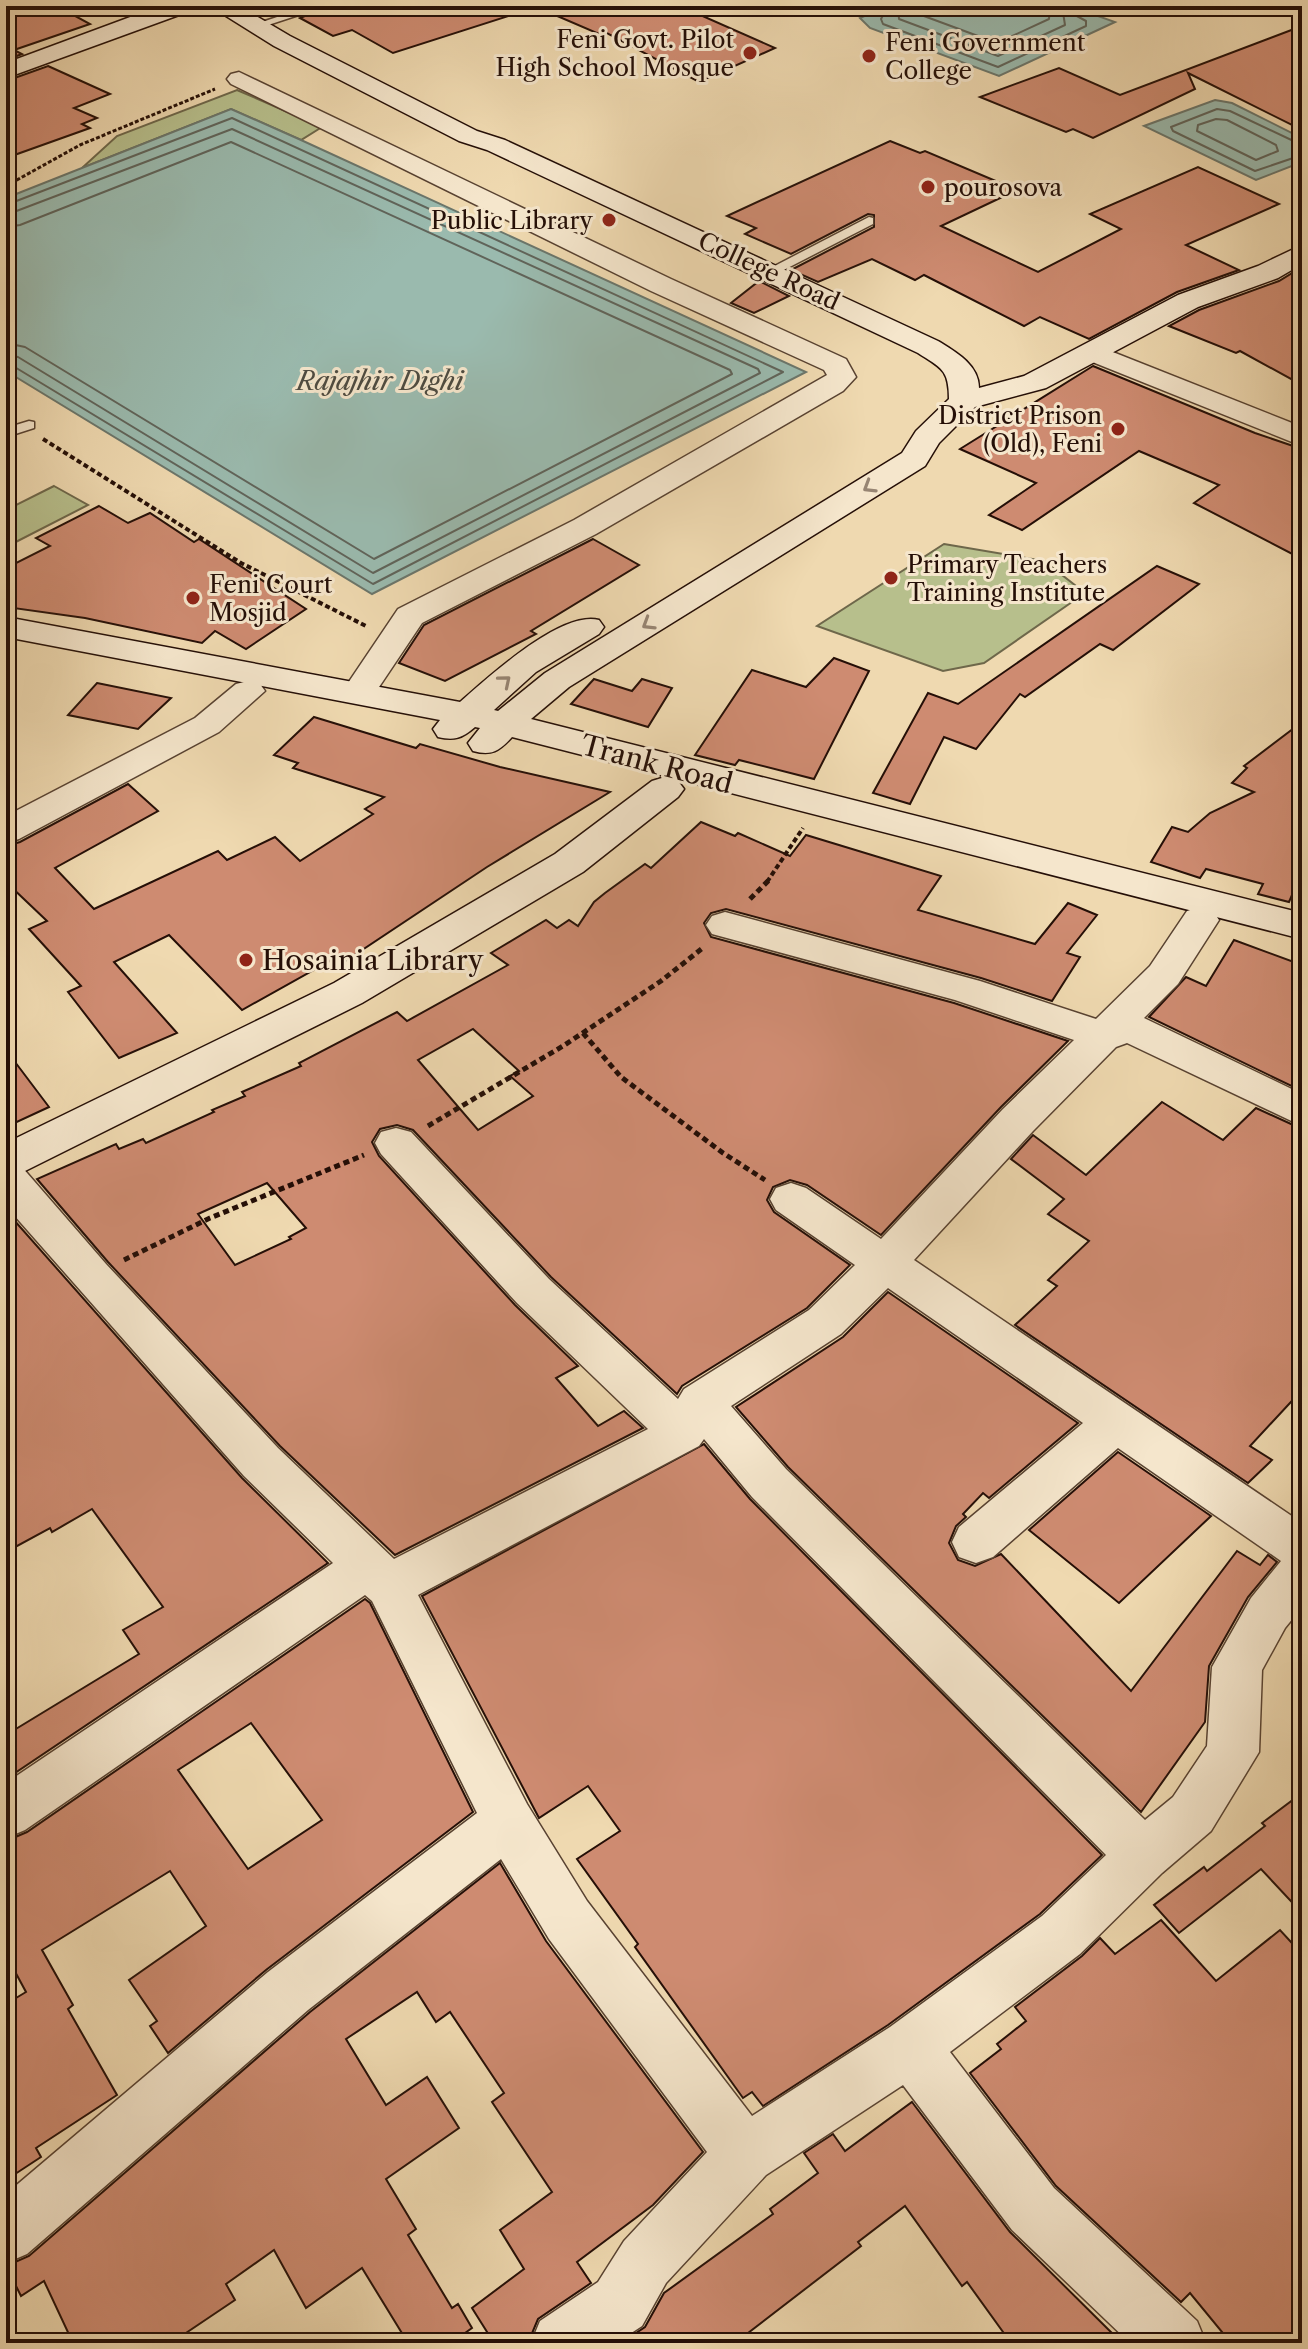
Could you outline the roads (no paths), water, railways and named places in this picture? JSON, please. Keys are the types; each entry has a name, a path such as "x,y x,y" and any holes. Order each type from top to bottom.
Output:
{"main road":[{"path":"6,71 182,6"},
{"name":"College Road","path":"222,6 257,18 468,136 496,145 771,271 928,347 953,363 964,379 964,401"},
{"path":"476,728 914,459 927,438 964,401 1035,382 1095,353 1188,301 1268,272 1302,253"},
{"name":"Trank Road","path":"6,627 359,692 650,786 1302,945"},
{"name":"Trank Road","path":"6,645 117,663 248,691 476,728 717,780 1302,926"},
{"path":"6,1138 330,979 549,851 650,786"},
{"path":"6,1162 348,993 569,863 650,786"}],"street":[{"path":"239,79 661,285 836,365 842,377 585,527 410,616 359,692"},
{"path":"1095,353 1302,437"},
{"path":"6,831 207,725 248,691"},
{"path":"6,1813 378,1576 692,1418 825,1322 884,1264 1018,1120 1164,975 1200,920"},
{"path":"725,925 966,990 1105,1036 1130,1028 1302,1111"},
{"path":"396,1143 533,1291 769,1483 1143,1855"},
{"path":"6,1177 91,1276 261,1462 378,1576 508,1821 568,1920 745,2154"},
{"path":"791,1199 1302,1549"},
{"path":"976,1542 1116,1422"},
{"path":"562,2343 620,2304 645,2262 745,2154 910,2047 1061,1935 1143,1855 1192,1814 1233,1752 1237,1667 1268,1613 1302,1571"},
{"path":"6,2233 288,1991 508,1821"},
{"path":"910,2047 1033,2209 1175,2343"}],"lane":[{"path":"257,18 321,6"},
{"path":"771,271 869,221"},
{"path":"6,433 29,425"}],"water":[{"path":"887,6 1070,6 1115,22 999,76 870,28 860,18"},
{"path":"1215,100 1232,103 1302,138 1302,162 1256,180 1144,126"},
{"name":"Rajajhir Dighi","path":"231,109 806,372 372,594 6,371 6,198"}],"place":[{"name":"Feni Govt. Pilot High School Mosque","path":"750,53"},
{"name":"Feni Government College","path":"869,56"},
{"name":"pourosova","path":"928,187"},
{"name":"Public Library","path":"609,220"},
{"name":"District Prison (Old), Feni","path":"1118,429"},
{"name":"Primary Teachers Training Institute","path":"891,578"},
{"name":"Feni Court Mosjid","path":"193,598"},
{"name":"Hosainia Library","path":"246,960"}]}
